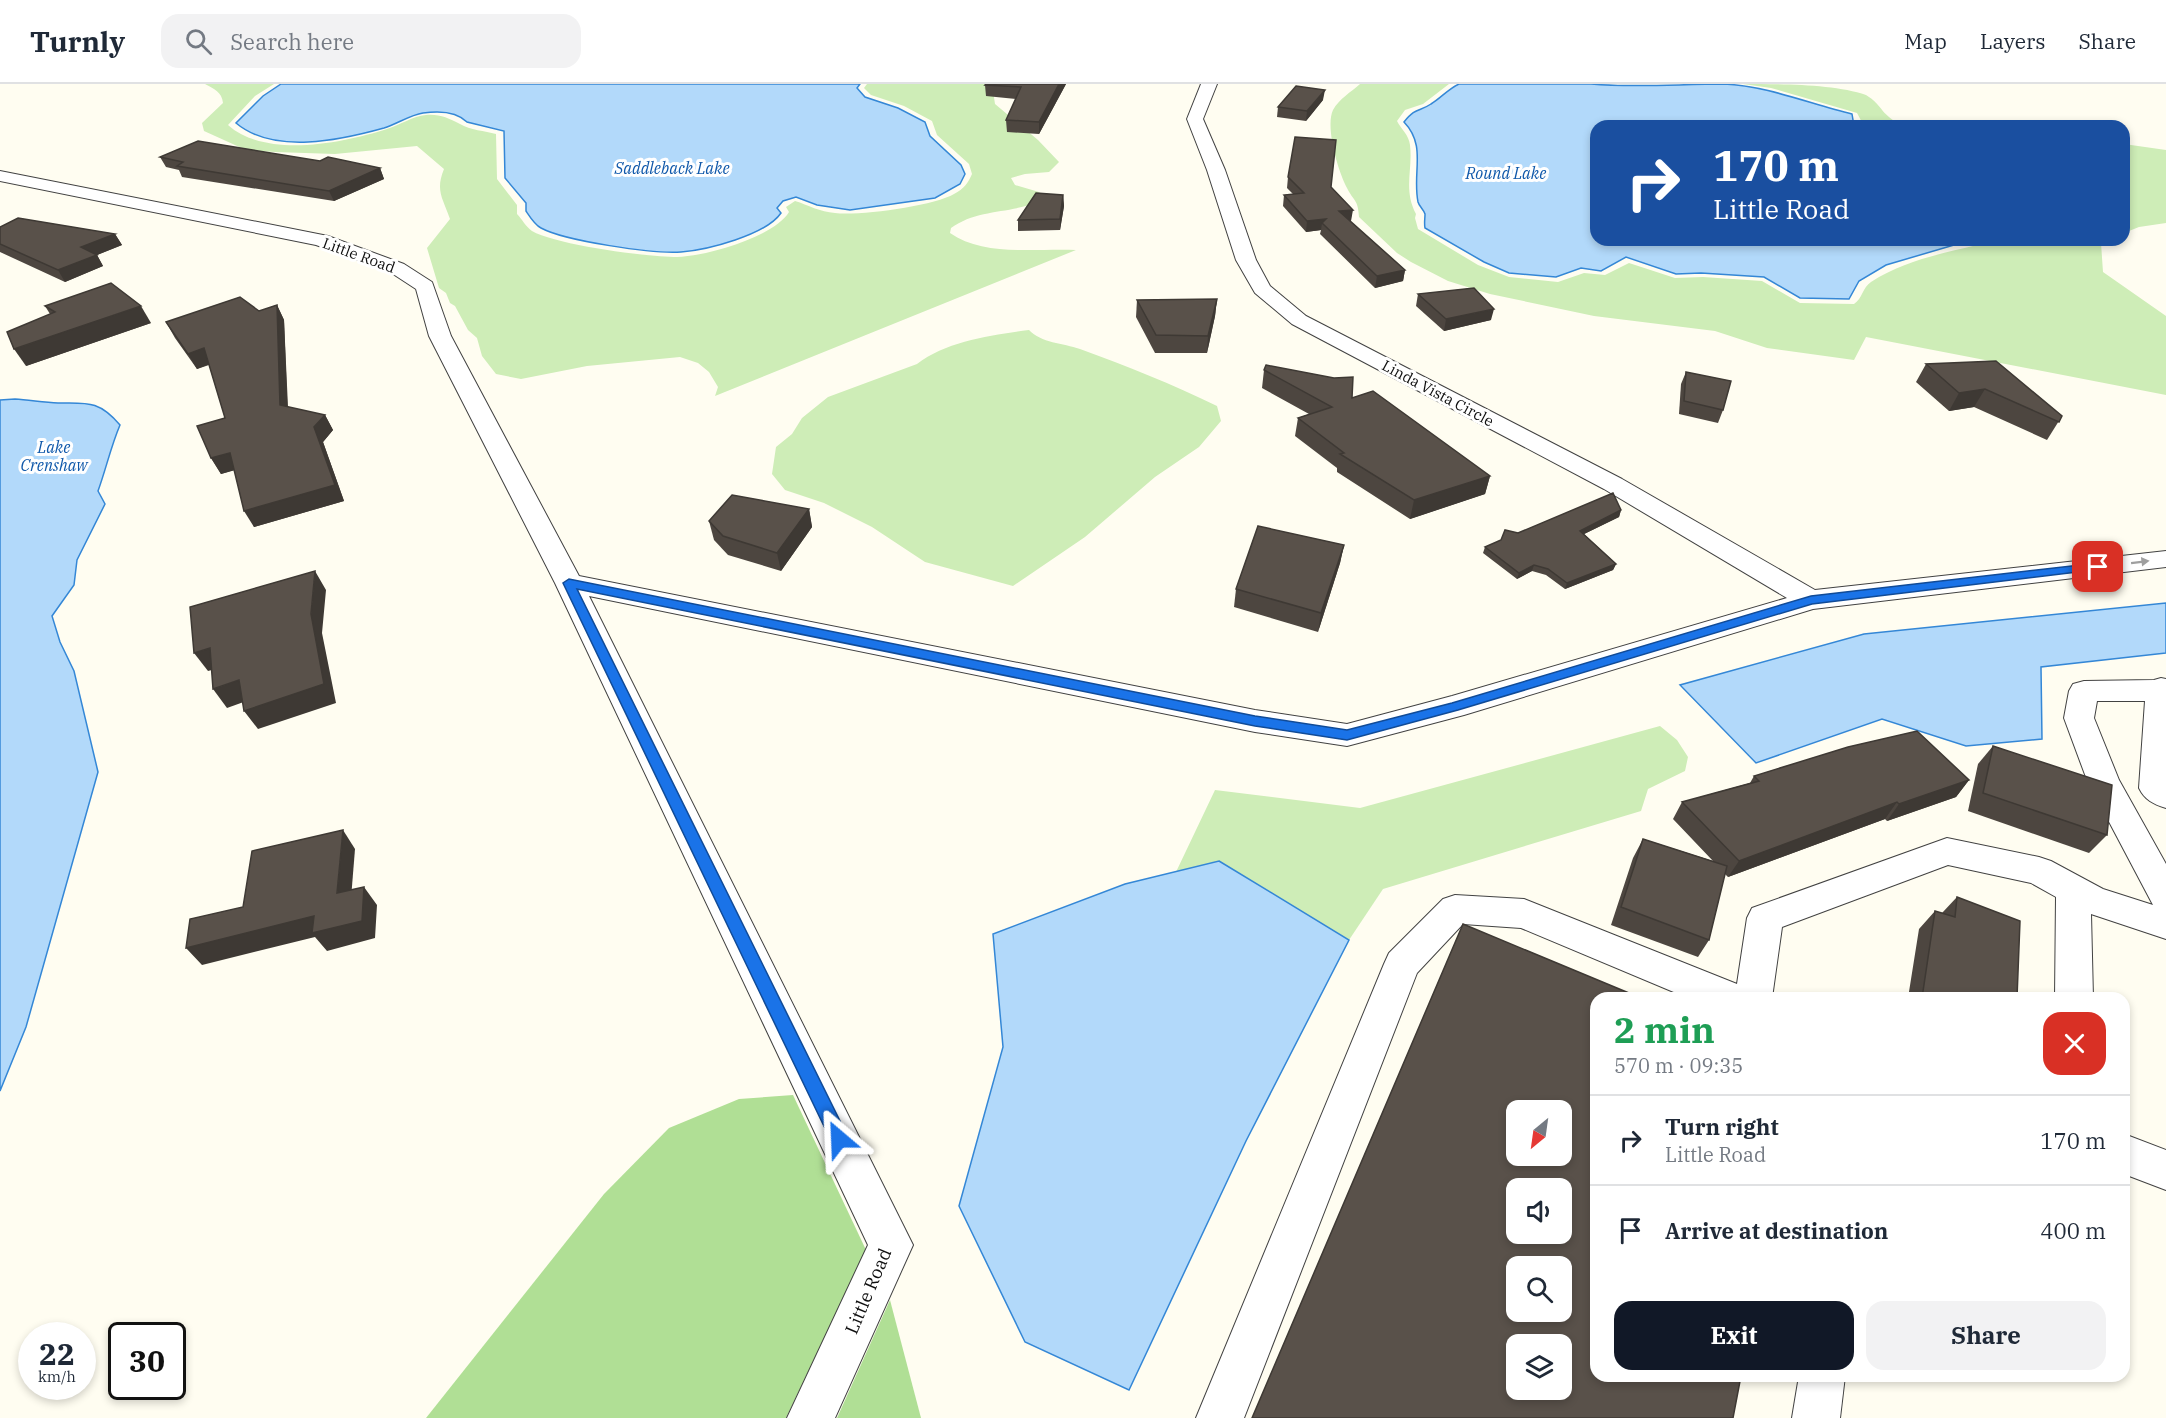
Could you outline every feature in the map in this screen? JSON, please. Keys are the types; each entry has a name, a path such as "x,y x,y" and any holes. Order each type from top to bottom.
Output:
{"street":[{"name":"Linda Vista Circle","path":"1209,84 1196,119 1246,260 1262,289 1299,320 1613,484 1811,600"},
{"name":"Little Road","path":"0,176 321,240 397,268 425,286 440,336 569,583 891,1245 811,1418"},
{"path":"569,583 1255,721 1347,735 1453,707 1811,600 2166,558"},
{"path":"2166,796 2155,788 2163,689 2084,691 2079,718 2103,780 2166,896"},
{"path":"1754,992 1765,918 1947,851 2039,871 2092,900 2166,924"},
{"path":"2073,889 2074,992"},
{"path":"1220,1418 1402,964 1455,909 1524,914 1715,992"},
{"path":"2130,1156 2166,1170"},
{"path":"1816,1418 1821,1382"}],"green space":[{"path":"205,84 274,84 255,96 228,125 244,136 263,142 283,145 327,143 369,134 426,115 444,117 468,128 496,134 497,179 517,205 517,214 532,231 581,245 645,255 677,257 721,249 755,237 781,221 789,212 786,207 795,201 819,210 846,214 914,206 954,194 963,188 972,174 969,164 937,135 932,121 904,106 871,95 864,88 867,84 992,84 995,104 1038,140 1059,162 1049,172 1011,178 1015,185 1039,192 1046,198 1023,207 962,221 951,228 950,233 978,246 1011,250 1076,250 715,396 718,387 709,372 698,363 680,357 587,366 521,379 496,374 482,356 477,338 468,330 446,293 439,288 427,248 450,219 440,189 444,169 417,146 335,154 246,150 204,131 202,123 223,103 219,93"},
{"path":"1360,84 1449,84 1423,104 1405,110 1397,121 1409,141 1410,196 1418,229 1478,265 1509,277 1558,282 1584,273 1605,275 1629,263 1675,278 1703,277 1762,281 1800,303 1854,304 1868,284 1883,275 1922,259 1973,246 2101,246 2103,272 2166,316 2166,395 1866,337 1854,360 1767,348 1715,331 1594,316 1490,294 1448,281 1397,253 1359,217 1357,204 1343,180 1332,138 1333,110"},
{"path":"1743,84 1806,85 1853,91 1866,95 1893,120 1861,120 1857,113 1771,88"},
{"path":"2130,145 2166,150 2166,223 2130,231"},
{"path":"1029,330 1040,338 1098,355 1217,406 1221,421 1199,447 1155,477 1085,537 1013,586 925,562 872,527 824,503 785,490 772,474 776,447 792,434 802,418 828,397 917,364 956,344"},
{"path":"1660,726 1677,740 1688,757 1685,771 1648,789 1641,811 1383,889 1349,940 1219,861 1176,872 1215,790 1360,808"},
{"path":"793,1095 866,1250 786,1418 426,1418 604,1194 669,1128 739,1099"},
{"path":"890,1300 921,1418 837,1418"}],"water":[{"name":"Saddleback Lake","path":"281,84 860,84 857,88 865,97 898,108 925,122 930,136 961,165 965,174 960,184 935,198 850,210 817,205 796,197 783,201 777,208 781,213 773,221 735,240 681,252 631,249 569,238 539,227 526,211 526,203 505,178 504,131 467,122 452,114 423,113 367,133 308,142 269,139 252,133 236,123 263,96"},
{"name":"Round Lake","path":"1459,84 1740,85 1852,114 1853,120 1590,120 1590,246 1951,246 1886,265 1859,281 1849,299 1800,298 1764,277 1701,273 1676,274 1626,257 1601,271 1581,268 1556,277 1509,273 1484,262 1425,228 1425,214 1418,202 1417,150 1411,131 1404,122"},
{"name":"Lake Crenshaw","path":"15,399 92,405 106,411 120,425 98,491 105,504 77,560 74,585 52,616 60,642 74,671 98,772 26,1027 0,1091 0,400"},
{"path":"2166,603 2166,653 2041,667 2042,739 1966,746 1882,719 1756,763 1680,685 1864,634"},
{"path":"1219,861 1349,940 1246,1141 1129,1390 1025,1342 959,1206 1003,1047 993,934 1125,884"}],"building":[{"path":"986,84 1059,84 1039,122 1006,120 1021,87"},
{"path":"1296,86 1325,90 1307,111 1278,107"},
{"path":"1295,137 1336,140 1331,187 1353,210 1339,211 1405,270 1377,276 1322,223 1326,219 1307,221 1284,195 1304,193 1288,177"},
{"path":"198,141 320,161 328,157 380,168 329,191 177,166 183,162 160,157"},
{"path":"1036,193 1063,195 1060,219 1018,220"},
{"path":"18,218 115,234 81,247 97,255 58,270 0,244 0,227"},
{"path":"111,283 141,306 14,349 7,332 55,312 45,306"},
{"path":"1474,288 1494,309 1446,319 1418,294"},
{"path":"240,297 259,311 277,305 280,405 325,415 314,427 335,485 244,511 230,453 211,458 197,426 225,418 204,348 188,354 166,322"},
{"path":"1217,299 1208,336 1156,335 1137,300"},
{"path":"1996,361 2062,416 2059,422 1985,389 1959,393 1926,364"},
{"path":"1266,365 1334,378 1353,377 1352,398 1373,391 1490,476 1414,500 1340,454 1344,453 1298,418 1332,407 1264,370"},
{"path":"1686,372 1731,381 1723,410 1684,401"},
{"path":"1613,493 1621,510 1580,531 1616,564 1567,583 1548,569 1534,565 1519,573 1485,547 1501,540 1505,530 1518,533"},
{"path":"732,495 809,509 777,553 723,536 709,521"},
{"path":"1258,526 1344,545 1321,613 1236,589"},
{"path":"315,571 311,614 324,684 244,711 239,680 213,689 210,648 194,653 190,607"},
{"path":"1917,731 1969,780 1899,804 1897,802 1739,861 1682,802 1759,781 1754,776 1848,747"},
{"path":"1993,746 2112,785 2107,835 1983,793"},
{"path":"343,830 337,893 364,887 362,921 312,933 314,916 186,948 190,919 243,907 252,851"},
{"path":"1643,839 1727,866 1709,940 1621,907"},
{"path":"1957,897 2020,921 2017,992 1923,992 1935,911 1955,917"},
{"path":"1463,924 1627,992 1590,992 1590,1382 1740,1382 1733,1418 1252,1418"}],"route":[{"path":"839,1139 569,583 1255,721 1347,735 1453,707 1811,600 2098,567"}]}
